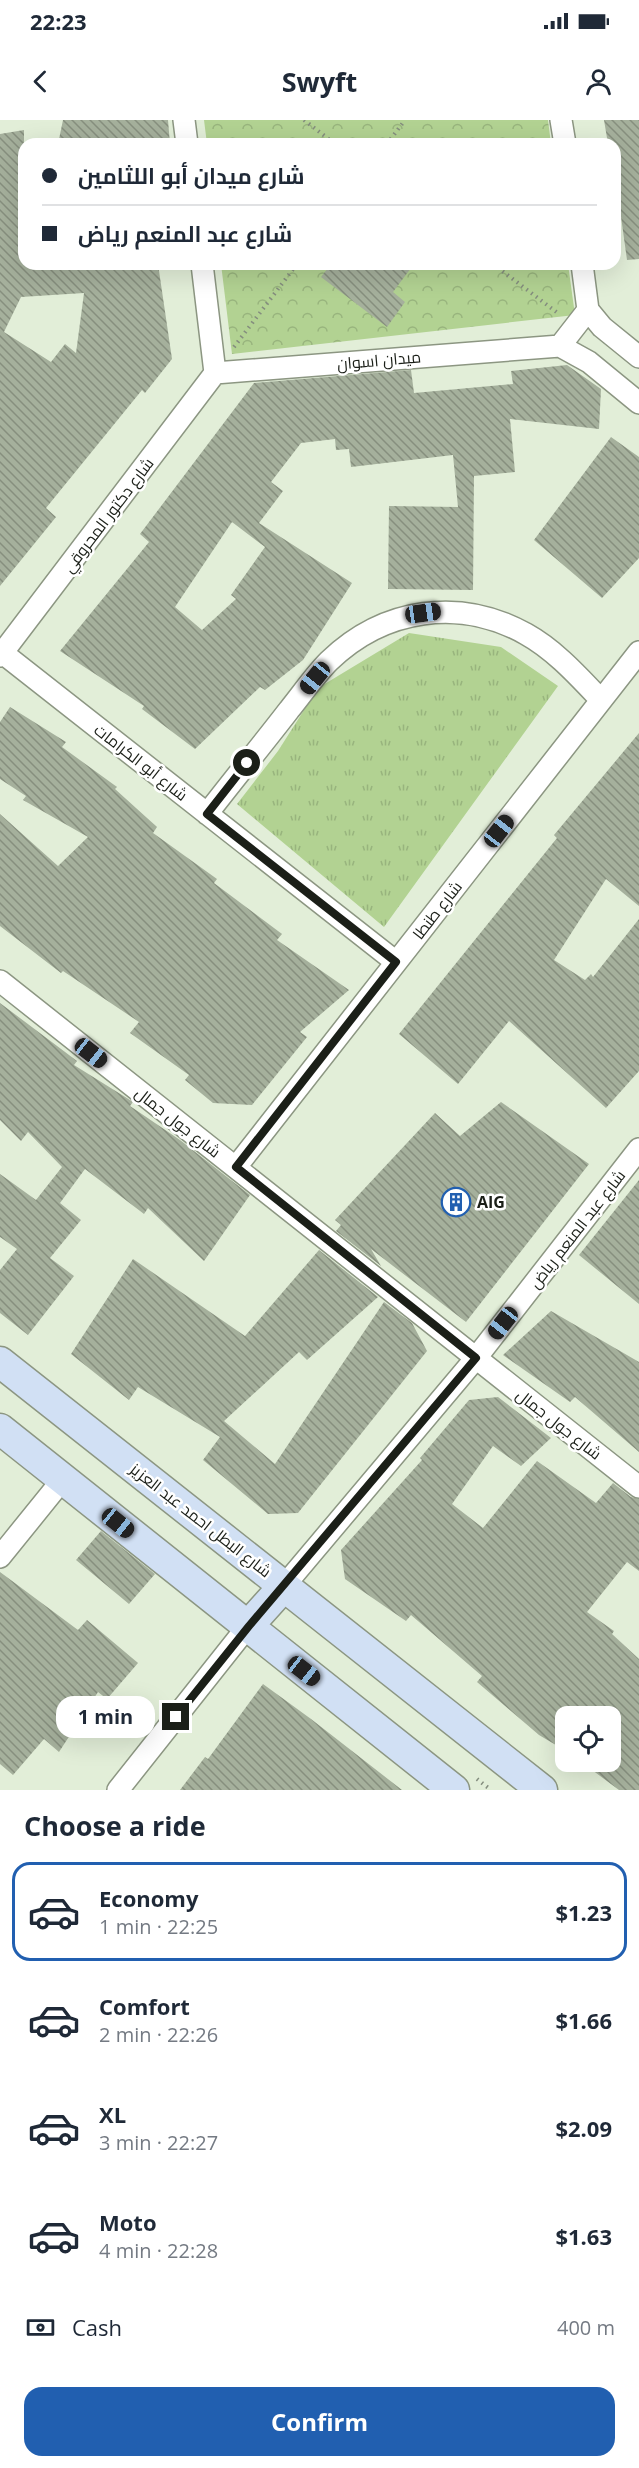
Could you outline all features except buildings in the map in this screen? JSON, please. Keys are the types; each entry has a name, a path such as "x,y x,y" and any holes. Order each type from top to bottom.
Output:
{"main road":[{"name":"شارع البطل احمد عبد العزيز","path":"0,1362 542,1790"},
{"path":"0,1429 454,1790"},
{"path":"249,1626 284,1586"}],"street":[{"path":"184,120 186,138"},
{"path":"561,120 563,138"},
{"path":"203,270 215,373"},
{"path":"583,270 588,310 602,327 639,357"},
{"path":"588,310 560,346 589,362 639,403"},
{"name":"ميدان اسوان","path":"215,373 560,346"},
{"name":"شارع دكتور المحروقي","path":"1,653 215,373"},
{"path":"207,814 329,661 362,634 402,616 445,610 488,617 528,634 571,669 601,700"},
{"name":"شارع طنطا","path":"236,1167 639,652"},
{"name":"شارع أبو الكرامات","path":"1,653 396,962"},
{"name":"شارع جول جمال","path":"0,981 639,1487"},
{"name":"شارع عبد المنعم رياض","path":"284,1586 476,1358 639,1149"},
{"path":"0,1557 63,1479"},
{"path":"118,1790 249,1626"}],"path":[{"path":"303,120 327,138"},
{"path":"392,138 405,120"},
{"path":"215,373 292,270"},
{"path":"501,270 575,327"}],"green space":[{"path":"204,120 548,120 550,138 206,138"},
{"path":"222,270 569,270 575,315 232,354"},
{"path":"409,633 501,647 558,686 384,927 237,804 278,751 318,688"}],"place":[{"name":"AIG","path":"456,1202"}],"route":[{"path":"176,1717 249,1626 476,1358 236,1167 396,962 207,814 247,763"}]}
